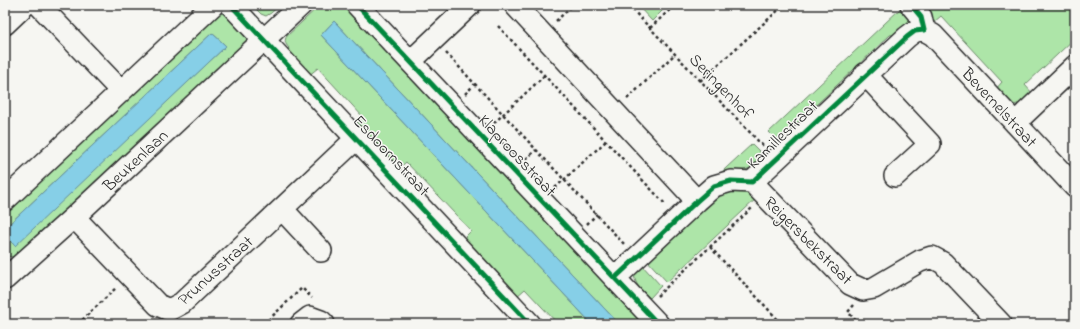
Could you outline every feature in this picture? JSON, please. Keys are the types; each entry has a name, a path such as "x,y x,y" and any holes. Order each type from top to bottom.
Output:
{"street":[{"path":"5,24 26,5"},
{"path":"39,5 121,91"},
{"path":"5,200 213,5"},
{"name":"Esdoornstraat","path":"231,5 530,324"},
{"name":"Beukenlaan","path":"7,275 74,217 301,5"},
{"name":"Klaproosstraat","path":"357,5 658,324"},
{"path":"411,61 470,5"},
{"path":"912,5 921,17 924,30"},
{"path":"516,6 696,201"},
{"name":"Kamillestraat","path":"615,278 696,201 714,186 731,181 759,189 775,160 906,36 915,31 924,30"},
{"name":"Bevernelstraat","path":"924,30 933,35 1075,187"},
{"path":"1015,123 1075,66"},
{"path":"865,74 930,144 895,176"},
{"name":"Prunusstraat","path":"74,217 158,305 169,310 182,303 357,138"},
{"name":"Reigersbekstraat","path":"759,189 850,284 863,290 874,288 920,261 932,256 944,263 1001,324"},
{"path":"282,209 321,251"},
{"path":"301,324 310,317 321,321 324,324"}],"path":[{"path":"542,34 573,5"},
{"path":"650,28 675,5"},
{"path":"700,81 784,5"},
{"path":"498,26 679,218"},
{"path":"433,40 637,257"},
{"path":"614,111 675,54"},
{"path":"480,136 545,75"},
{"path":"542,200 606,140"},
{"path":"644,309 710,247 759,189"},
{"path":"710,247 782,324"},
{"path":"78,324 129,275"},
{"path":"264,324 302,288"}],"green space":[{"path":"252,5 280,5 266,16 261,14"},
{"path":"320,5 344,5 478,150 482,146 506,179 529,195 526,200 643,324 619,324 334,21 321,35 592,324 558,324 525,289 516,297 462,240 471,231 406,162 397,170 355,125 363,117 318,68 308,76 285,52 289,48 285,42 287,36"},
{"path":"637,5 668,5 652,21"},
{"path":"916,5 1075,5 1075,38 1025,85 1033,94 1021,103 1013,104 1009,103 995,90 1002,82 941,16 933,23"},
{"path":"900,9 911,22 899,34 890,35 778,141 769,132"},
{"path":"225,13 247,38 242,50 15,257 5,256 5,235 14,245 226,46 212,33 5,228 5,211 213,17 218,14"},
{"path":"752,144 766,158 757,166 713,180"},
{"path":"726,190 750,192 758,197 667,282 646,259 716,193"},
{"path":"641,264 661,286 650,298 638,286 635,280 634,271"}],"water":[{"path":"334,21 619,324 592,324 321,35"},
{"path":"212,33 226,46 15,246 5,235 5,228"}],"cycle path":[{"path":"231,5 530,324"},
{"path":"357,5 658,324"},
{"path":"615,278 714,186 731,181 752,182 907,37 915,31 924,30 921,17 911,5"}]}
